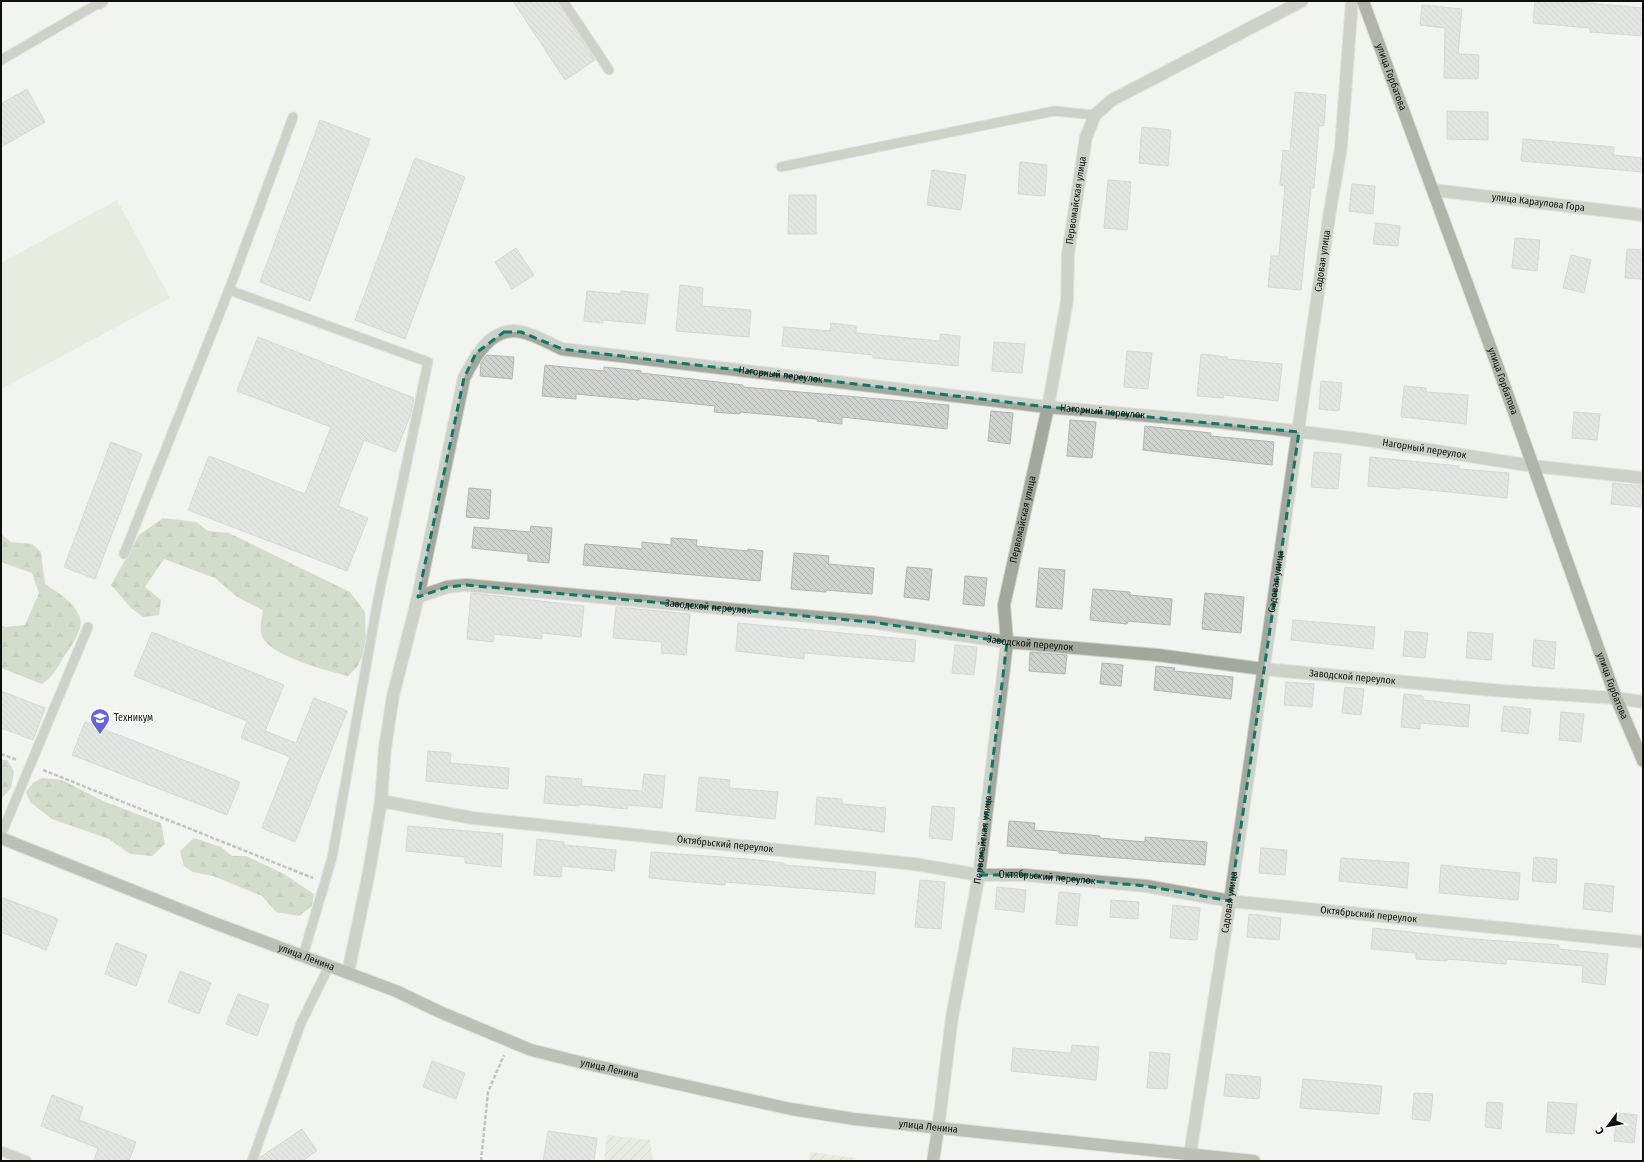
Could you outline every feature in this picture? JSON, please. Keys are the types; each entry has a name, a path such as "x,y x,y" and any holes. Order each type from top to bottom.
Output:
{"main road":[{"name":"улица Горбатова","path":"1363,1 1616,698 1643,761"},
{"name":"улица Ленина","path":"1,838 209,921 396,991 440,1012 510,1042 531,1050 583,1064 791,1108 854,1119 1189,1158 1254,1161"},
{"name":"Первомайская улица","path":"933,1161 938,1129"}],"street":[{"name":"Первомайская улица","path":"938,1129 952,1017 979,875 1008,642 1004,605 1007,585 1048,407 1067,301 1068,254 1086,137 1095,115 1112,100 1302,1"},
{"name":"Садовая улица","path":"1189,1158 1230,901 1329,217 1341,147 1352,1"},
{"name":"улица Караулова Гора","path":"1432,190 1643,215"},
{"name":"Нагорный переулок","path":"348,973 370,872 381,801 385,748 394,696 418,598 464,378 476,354 488,341 504,332 521,332 562,349 1048,407 1219,422 1360,439 1533,466 1643,478"},
{"name":"Заводской переулок","path":"418,598 447,587 466,586 871,622 1008,642 1157,655 1263,669 1504,691 1616,698 1643,702"},
{"name":"Октябрьский переулок","path":"381,801 472,818 906,864 979,875 1024,875 1146,886 1230,901 1643,942"}],"lane":[{"path":"563,1 609,70"},
{"path":"1,60 100,2"},
{"path":"781,167 1054,111 1095,115"},
{"path":"124,554 229,290 293,117"},
{"path":"229,290 428,362 378,599 332,858 303,956"},
{"path":"1,835 88,627"},
{"path":"252,1161 301,1023 329,966"},
{"path":"1,1151 27,1161"}],"path":[{"path":"1,754 324,882"},
{"path":"482,1161 488,1092 510,1042"}],"highlighted area":[{"path":"504,332 521,332 562,349 1048,407 1299,432 1230,901 1146,886 1024,875 979,875 1007,642 871,622 466,585 447,587 418,597 464,378 476,353"}],"green space":[{"path":"117,200 170,298 1,389 1,263"},
{"path":"163,518 196,522 208,531 229,533 350,592 365,612 366,649 357,667 348,676 313,666 284,655 273,648 265,640 261,632 263,610 237,597 215,578 164,559 145,587 161,600 159,615 143,617 131,608 111,585 139,535"},
{"path":"1,534 11,542 32,544 41,552 45,584 70,602 75,608 81,621 79,631 72,645 52,675 42,684 1,668 1,625 5,627 25,625 39,593 32,573 1,562"},
{"path":"1,759 7,760 14,771 11,788 1,799"},
{"path":"42,778 62,780 103,801 161,823 165,844 152,856 130,854 109,839 52,819 30,802 26,792 33,783"},
{"path":"194,838 221,847 232,856 246,856 284,874 314,894 312,906 299,916 276,912 262,896 213,876 193,872 184,866 180,851"},
{"path":"607,1135 650,1140 653,1161 604,1161"},
{"path":"810,1152 856,1158 856,1161 809,1161"}],"building":[{"path":"513,1 557,1 595,60 565,80"},
{"path":"1535,1 1566,1 1643,8 1643,36 1590,32 1590,28 1533,23"},
{"path":"1422,5 1462,9 1458,54 1479,55 1478,79 1444,78 1445,28 1420,25"},
{"path":"27,89 45,122 1,147 1,104"},
{"path":"1295,92 1326,95 1324,126 1319,125 1314,188 1311,188 1301,290 1268,287 1271,256 1279,256 1285,186 1280,185 1283,150 1290,151"},
{"path":"1447,111 1488,112 1488,140 1447,139"},
{"path":"320,120 370,139 310,301 260,282"},
{"path":"1142,127 1171,130 1168,166 1139,163"},
{"path":"1523,139 1614,147 1613,155 1643,158 1643,172 1521,161"},
{"path":"415,158 465,177 405,339 355,320"},
{"path":"1020,162 1047,165 1045,196 1018,194"},
{"path":"932,170 966,175 961,210 927,205"},
{"path":"1108,180 1131,182 1127,230 1104,228"},
{"path":"1352,184 1375,186 1373,214 1349,211"},
{"path":"789,195 816,195 816,234 788,234"},
{"path":"1376,223 1400,226 1398,246 1373,244"},
{"path":"1515,238 1540,240 1537,271 1512,268"},
{"path":"516,248 534,275 512,289 495,262"},
{"path":"1627,249 1643,250 1643,279 1625,278"},
{"path":"1571,255 1591,260 1584,293 1563,288"},
{"path":"680,285 703,288 702,306 751,310 749,337 676,331"},
{"path":"587,291 621,294 621,291 648,294 645,324 603,320 603,323 584,321"},
{"path":"831,323 856,326 856,333 940,341 940,334 960,336 958,366 873,358 873,355 782,346 784,327 830,331"},
{"path":"258,337 414,398 411,413 396,452 364,440 338,506 368,518 347,571 188,510 209,456 305,494 331,427 237,391"},
{"path":"994,342 1025,344 1022,373 992,371"},
{"path":"1127,351 1152,353 1148,389 1124,387"},
{"path":"1201,354 1227,357 1227,359 1282,364 1278,401 1224,395 1223,398 1197,396"},
{"path":"487,355 514,357 512,379 480,376 481,363"},
{"path":"545,365 604,371 604,367 743,385 743,387 949,405 947,429 842,417 842,424 817,421 817,419 740,412 740,414 714,412 715,406 639,398 639,400 576,394 576,399 542,396"},
{"path":"1321,381 1342,383 1339,411 1319,409"},
{"path":"1404,386 1426,388 1426,392 1468,395 1466,424 1401,417"},
{"path":"991,411 1013,413 1010,444 988,441"},
{"path":"1574,412 1600,414 1597,440 1572,438"},
{"path":"1070,420 1096,422 1092,458 1067,456"},
{"path":"1145,426 1211,433 1211,436 1274,442 1272,465 1143,450"},
{"path":"111,442 142,454 95,579 64,567"},
{"path":"1314,452 1341,454 1338,489 1311,487"},
{"path":"1370,457 1459,466 1459,469 1509,473 1507,498 1400,487 1400,489 1368,486"},
{"path":"1613,483 1643,486 1641,507 1611,504"},
{"path":"469,488 491,490 489,519 466,517"},
{"path":"531,526 552,528 549,563 528,561 528,554 472,548 474,527 530,532"},
{"path":"671,538 697,540 696,546 763,551 760,581 583,565 585,544 642,549 642,542 671,545"},
{"path":"794,553 829,556 828,564 874,568 872,594 791,589"},
{"path":"907,567 932,569 929,600 904,597"},
{"path":"1039,568 1065,570 1062,609 1036,607"},
{"path":"965,576 987,578 984,606 963,604"},
{"path":"1093,589 1130,592 1130,595 1172,599 1170,625 1128,621 1127,624 1090,620"},
{"path":"471,593 584,606 581,637 542,633 542,639 494,634 493,642 467,639"},
{"path":"1205,593 1244,597 1241,633 1202,629"},
{"path":"616,607 690,614 686,655 661,653 662,642 613,638"},
{"path":"1293,620 1375,627 1373,649 1291,640"},
{"path":"738,623 916,640 914,662 804,653 804,659 736,651"},
{"path":"1405,631 1428,633 1425,658 1403,656"},
{"name":"Техникум","path":"152,632 284,685 265,731 296,743 314,698 347,711 295,842 262,828 290,757 241,738 247,721 134,676"},
{"path":"1468,632 1493,634 1491,660 1466,658"},
{"path":"1534,640 1556,642 1554,669 1532,666"},
{"path":"955,645 977,647 974,675 952,673"},
{"path":"1030,652 1067,655 1065,674 1029,671"},
{"path":"1102,663 1123,665 1121,686 1100,684"},
{"path":"1156,666 1175,668 1174,671 1233,677 1231,699 1154,690"},
{"path":"1286,682 1314,684 1312,707 1284,705"},
{"path":"1345,687 1364,689 1361,715 1342,713"},
{"path":"1,691 45,708 33,740 1,728"},
{"path":"1404,694 1423,696 1423,700 1470,705 1468,727 1420,723 1420,729 1401,727"},
{"path":"1504,706 1531,709 1528,734 1501,731"},
{"path":"1561,712 1584,714 1581,742 1559,740"},
{"path":"85,722 240,782 227,815 72,755"},
{"path":"428,751 451,753 450,763 509,768 508,789 426,781"},
{"path":"644,774 665,776 662,808 628,805 627,809 579,804 579,806 544,803 546,776 582,779 581,786 642,791"},
{"path":"699,777 730,780 729,788 778,792 775,819 696,811"},
{"path":"817,797 842,799 842,804 886,808 884,832 815,824"},
{"path":"932,806 955,808 952,840 929,838"},
{"path":"1009,821 1035,823 1034,830 1100,836 1100,838 1145,842 1145,837 1207,842 1205,865 1059,853 1059,851 1007,846"},
{"path":"408,826 503,834 501,867 465,863 465,857 406,851"},
{"path":"537,839 564,842 564,845 616,850 614,871 562,866 561,877 534,875"},
{"path":"1261,848 1287,850 1285,875 1259,873"},
{"path":"651,852 749,859 784,863 784,865 876,872 874,894 725,882 725,885 649,878"},
{"path":"1534,857 1557,859 1556,883 1532,881"},
{"path":"1341,858 1409,863 1407,888 1339,881"},
{"path":"1441,865 1520,873 1518,900 1439,893"},
{"path":"920,880 945,882 941,929 915,927"},
{"path":"1585,883 1614,886 1612,912 1583,909"},
{"path":"997,887 1026,890 1024,912 995,909"},
{"path":"1059,892 1080,894 1077,926 1056,924"},
{"path":"1,897 58,919 46,950 1,932"},
{"path":"1111,900 1139,902 1138,919 1110,917"},
{"path":"1173,905 1200,908 1197,940 1170,938"},
{"path":"1249,914 1281,918 1279,940 1247,937"},
{"path":"1373,928 1473,939 1559,945 1559,949 1608,954 1605,985 1582,982 1583,966 1507,959 1506,964 1447,959 1447,961 1416,959 1416,953 1371,949"},
{"path":"116,943 147,955 136,986 105,974"},
{"path":"180,971 211,983 199,1014 168,1002"},
{"path":"238,994 269,1005 257,1036 226,1024"},
{"path":"1072,1045 1099,1047 1096,1080 1011,1071 1013,1048 1071,1053"},
{"path":"1150,1052 1170,1054 1167,1089 1147,1088"},
{"path":"432,1061 465,1073 456,1099 423,1087"},
{"path":"1226,1074 1261,1077 1259,1099 1224,1096"},
{"path":"1303,1079 1382,1086 1379,1114 1300,1108"},
{"path":"1414,1093 1433,1094 1430,1121 1412,1119"},
{"path":"52,1095 83,1107 79,1120 136,1142 129,1161 94,1161 98,1148 41,1126"},
{"path":"1487,1102 1503,1103 1501,1129 1485,1127"},
{"path":"1548,1102 1577,1104 1574,1134 1546,1132"},
{"path":"1617,1113 1637,1115 1634,1143 1614,1141"},
{"path":"302,1129 317,1151 302,1161 258,1161 259,1158"},
{"path":"548,1131 597,1138 594,1161 543,1161"}],"place":[{"name":"Техникум","path":"100,735"}]}
